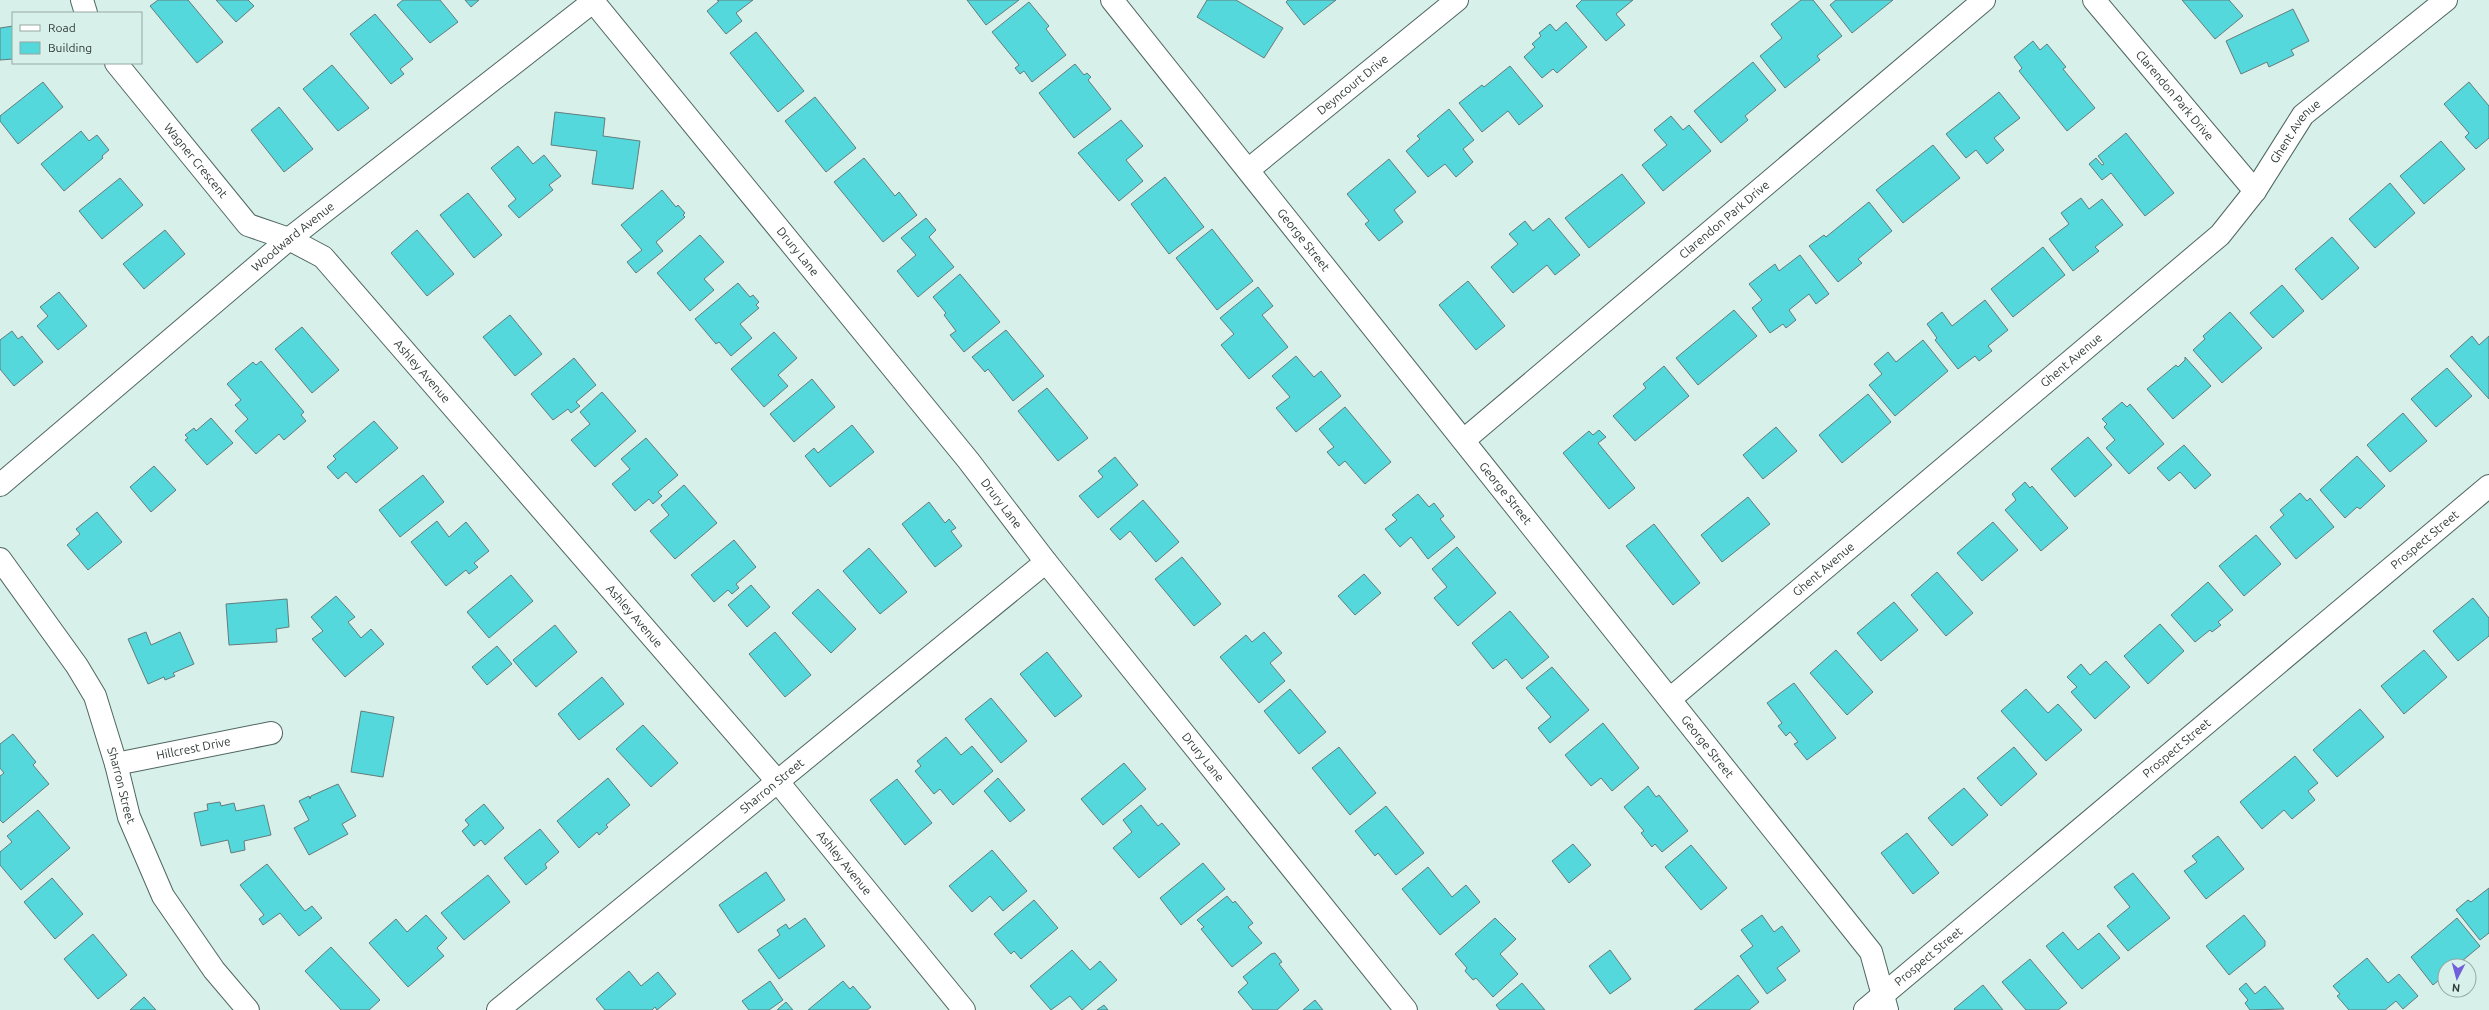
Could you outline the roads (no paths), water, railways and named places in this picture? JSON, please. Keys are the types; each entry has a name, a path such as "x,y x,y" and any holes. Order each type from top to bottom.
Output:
{"street":[{"path":"82,0 86,12"},
{"name":"George Street","path":"1112,0 1871,952 1885,1002"},
{"name":"Deyncourt Drive","path":"1248,170 1457,0"},
{"name":"Clarendon Park Drive","path":"1464,440 1984,0"},
{"name":"Clarendon Park Drive","path":"2094,0 2255,191"},
{"name":"Ghent Avenue","path":"1670,699 2220,235 2255,191 2303,115 2446,0"},
{"name":"Woodward Avenue","path":"0,485 289,239 593,1"},
{"name":"Drury Lane","path":"593,1 968,460 1046,562 1406,1010"},
{"name":"Wagner Crescent","path":"117,64 248,225 289,239"},
{"name":"Ashley Avenue","path":"289,239 323,257 778,782 964,1010"},
{"name":"Prospect Street","path":"1865,1010 1885,1002 2489,486"},
{"name":"Sharron Street","path":"0,558 77,666 95,696 116,764 129,817 163,896 214,970 248,1010"},
{"name":"Sharron Street","path":"498,1010 1046,562"},
{"name":"Hillcrest Drive","path":"116,764 271,733"}]}
